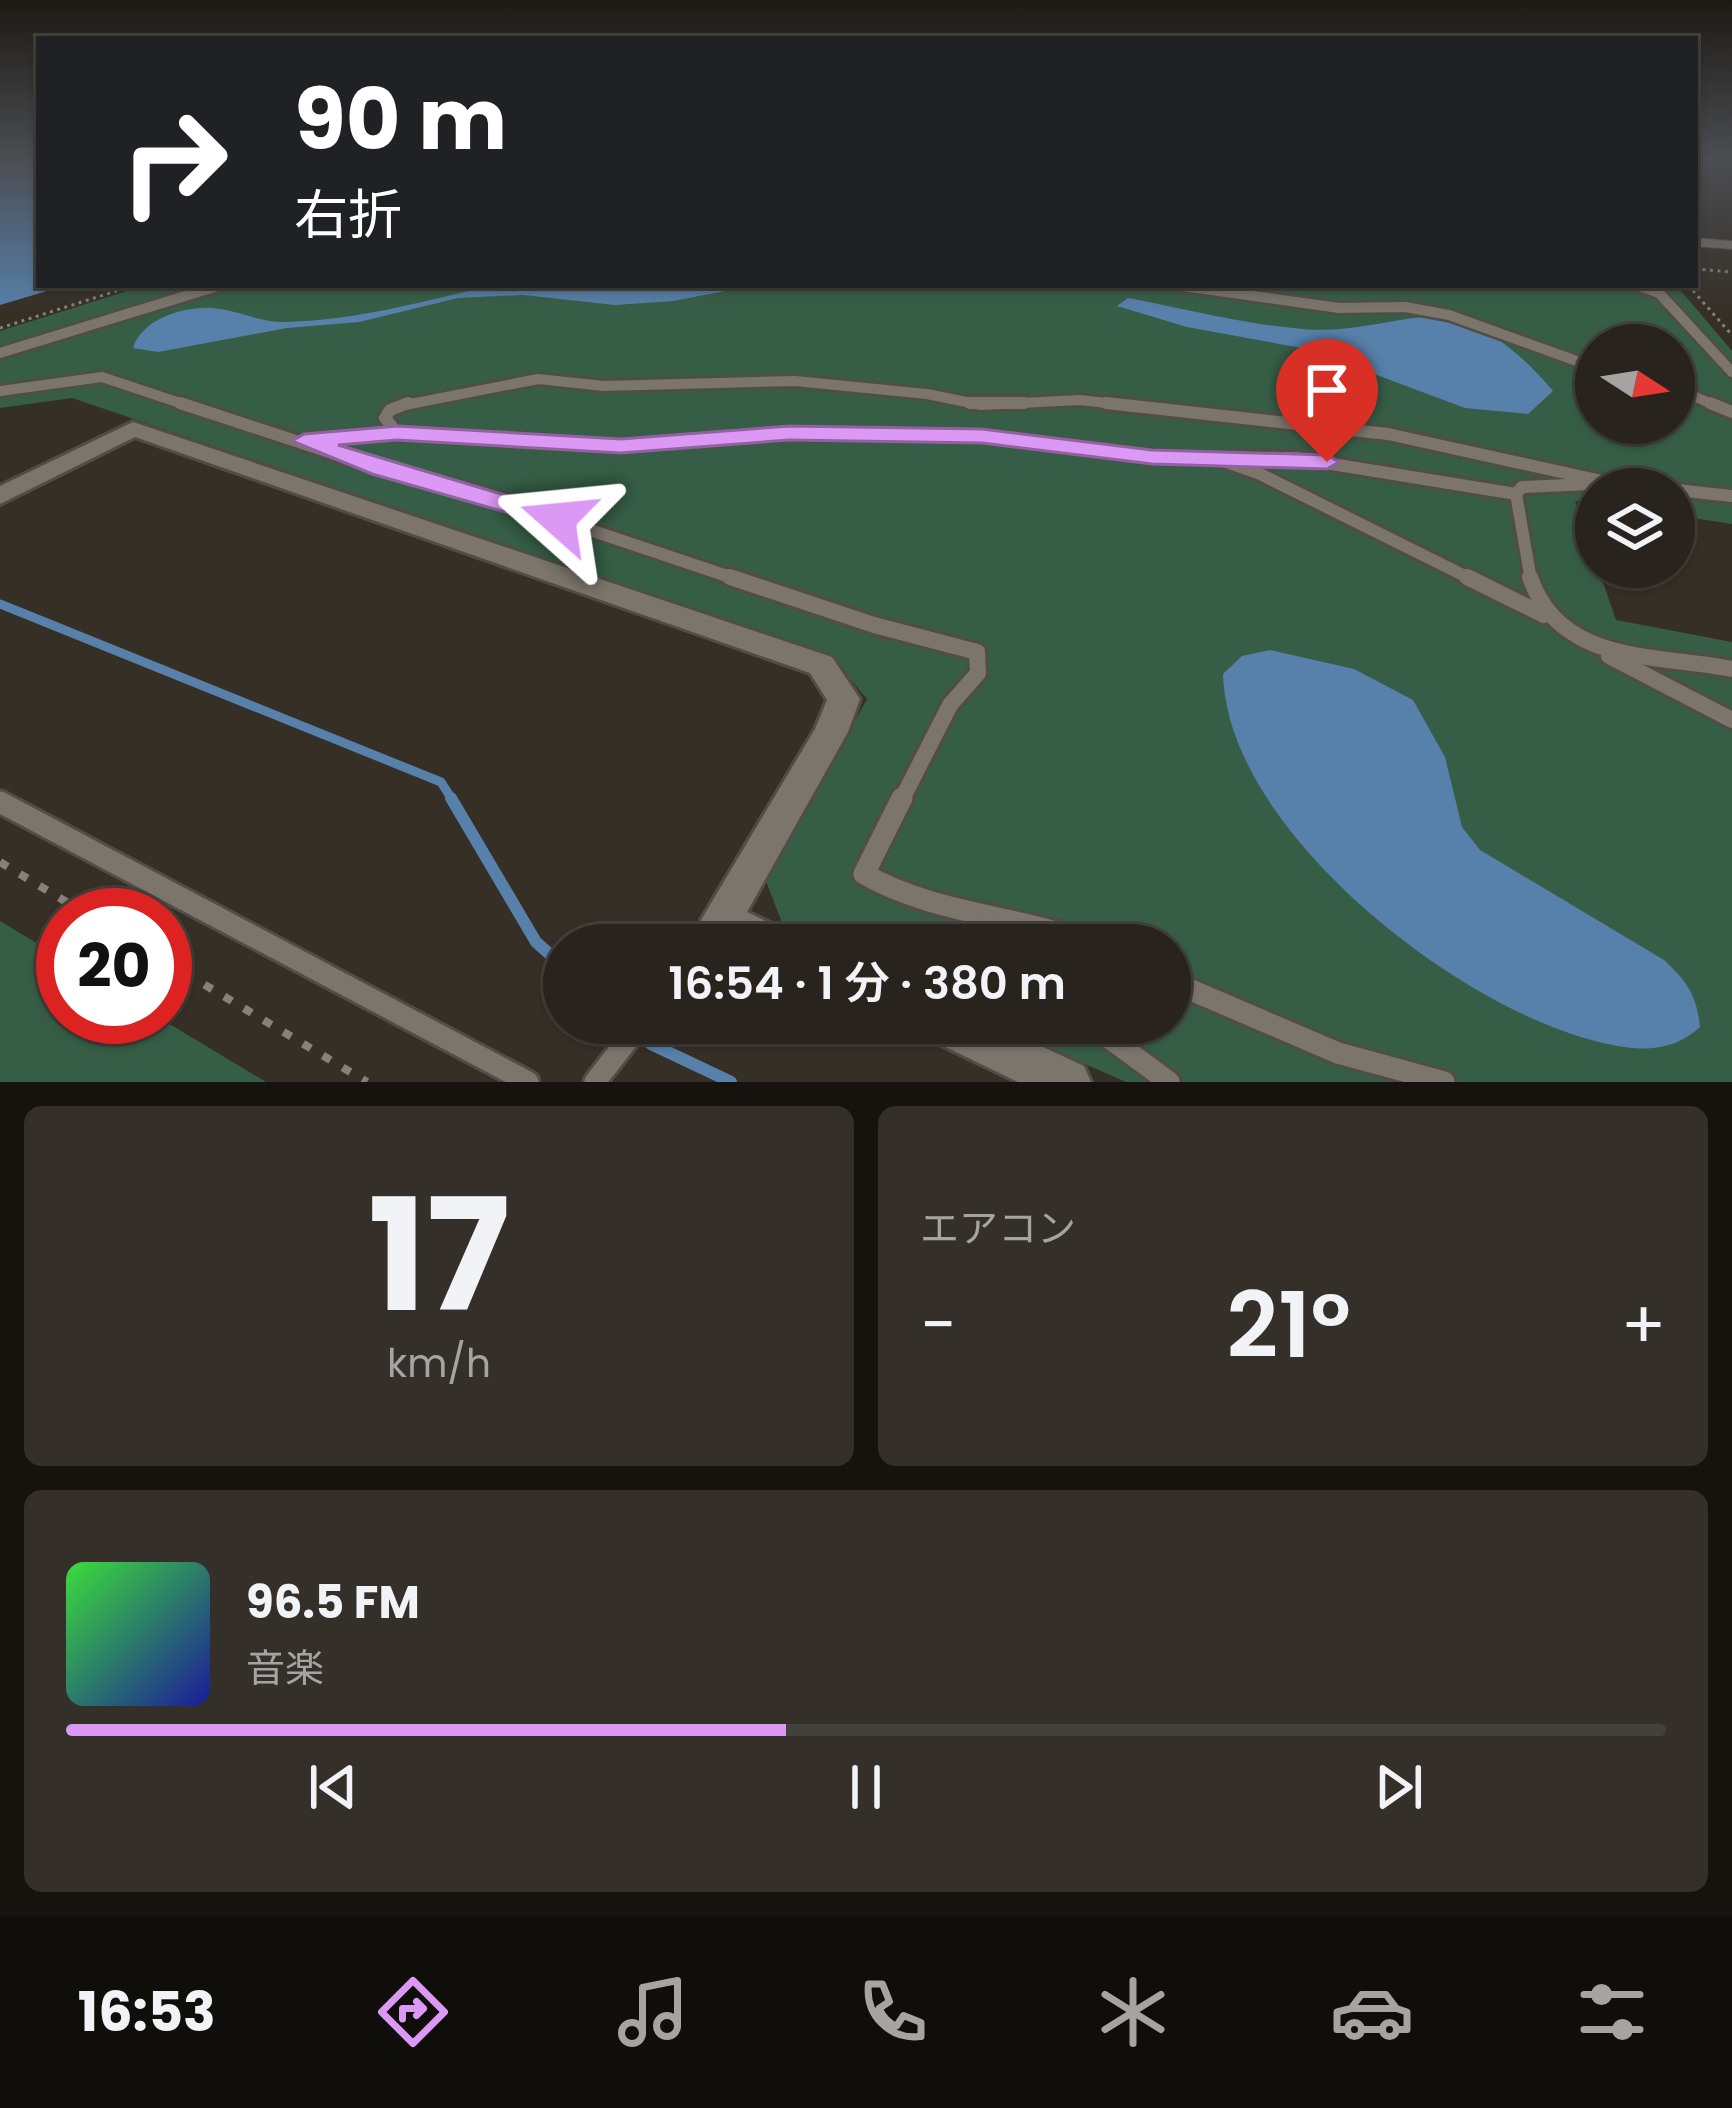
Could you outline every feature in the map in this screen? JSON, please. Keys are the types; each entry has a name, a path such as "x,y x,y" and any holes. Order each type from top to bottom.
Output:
{"street":[{"path":"0,496 133,429 821,665 844,699 831,732 716,924"},
{"path":"987,1044 1068,1082"}],"lane":[{"path":"1698,242 1732,245"},
{"path":"0,353 210,288"},
{"path":"1197,288 1339,308 1405,307 1449,315 1575,360"},
{"path":"1645,288 1659,293 1732,372"},
{"path":"0,391 102,377 381,469 477,493 874,625 977,652 978,673 950,705 864,874 921,902 1025,924"},
{"path":"397,433 385,418 390,410 407,403 538,379 627,386 795,381 927,394 981,405 1080,400 1388,434 1575,475"},
{"path":"1695,397 1732,412"},
{"path":"304,441 397,433 621,446 789,433 982,436 1152,457 1295,458 1516,494"},
{"path":"1218,459 1258,473 1544,615 1597,650 1732,719"},
{"path":"1516,494 1522,487 1575,484"},
{"path":"1695,492 1732,496"},
{"path":"1516,494 1526,513 1529,577 1544,615"},
{"path":"1597,650 1732,669"},
{"path":"0,802 528,1082"},
{"path":"988,924 989,917"},
{"path":"1191,991 1268,1028 1387,1071 1444,1082"},
{"path":"595,1082 625,1044"},
{"path":"1117,1044 1169,1082"}],"path":[{"path":"1698,269 1732,272"},
{"path":"0,328 126,288"},
{"path":"1692,288 1732,334"},
{"path":"0,862 43,888"},
{"path":"192,977 367,1082"}],"green space":[{"path":"136,288 1679,288 1732,351 1732,524 1695,518 1695,468 1575,468 1575,588 1605,588 1616,620 1732,642 1732,1082 1126,1082 1039,1044 1191,1044 1191,924 783,924 766,881 867,699 830,655 72,398 0,408 0,331"},
{"path":"0,921 36,943 36,1044 192,1044 192,1037 266,1082 0,1082"}],"water":[{"path":"0,210 36,210 36,288 57,288 0,305"},
{"path":"481,288 741,288 673,301 615,305 523,295 458,298 359,322 287,328 158,352 133,348 151,324 191,309 222,309 273,321 310,321"},
{"path":"1128,298 1302,329 1421,317 1460,321 1511,349 1553,391 1528,414 1465,408 1307,349 1187,327 1117,306"},
{"path":"1270,650 1354,669 1413,700 1445,757 1462,827 1480,850 1664,960 1690,990 1700,1027 1675,1043 1633,1048 1588,1039 1533,1019 1473,988 1355,900 1304,847 1262,791 1234,732 1223,674 1242,656"}],"waterway":[{"path":"0,604 441,782 453,801"},
{"path":"451,798 543,948"},
{"path":"651,1044 731,1082"}],"route":[{"path":"558,519 381,469 304,441 397,433 621,446 789,433 982,436 1152,457 1327,462"}]}
